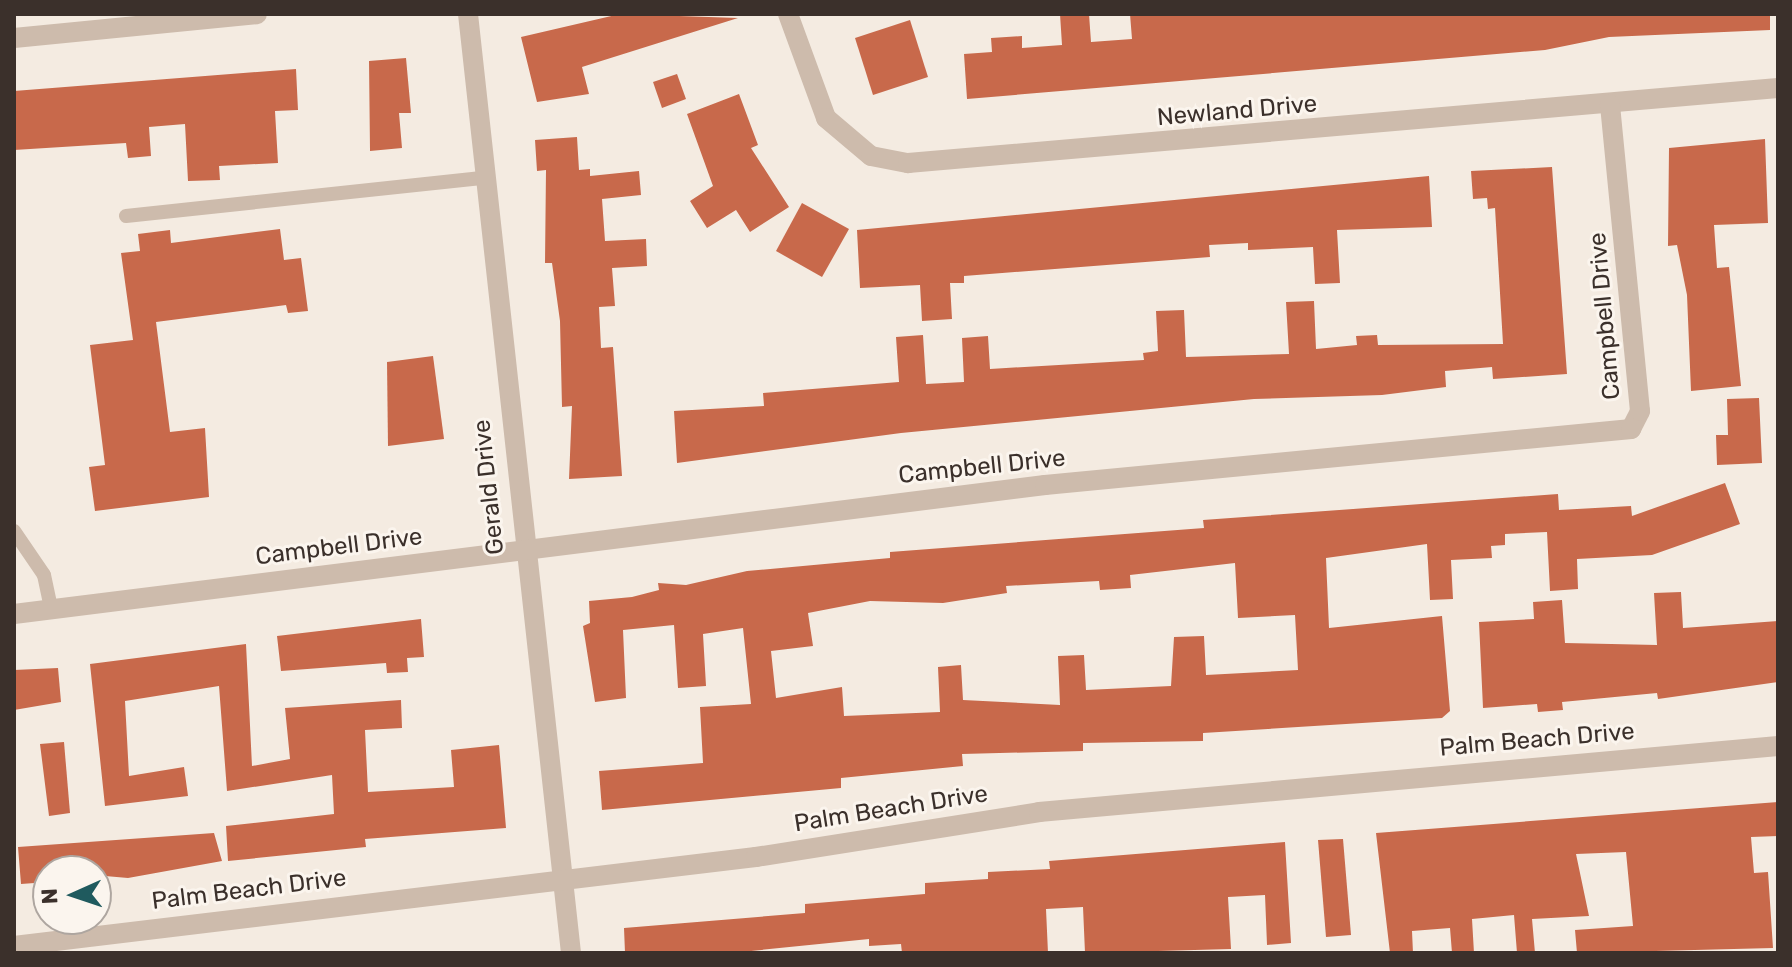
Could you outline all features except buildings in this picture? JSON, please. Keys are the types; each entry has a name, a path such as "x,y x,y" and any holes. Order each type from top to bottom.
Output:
{"street":[{"path":"14,38 257,14"},
{"name":"Gerald Drive","path":"468,14 522,551 571,953"},
{"name":"Newland Drive","path":"788,14 826,118 871,156 908,163 1778,88"},
{"name":"Campbell Drive","path":"14,614 1045,485 1631,429 1640,411 1610,104"},
{"name":"Palm Beach Drive","path":"14,946 562,876 756,857 1070,809 1778,746"}],"lane":[{"path":"126,216 484,178"},
{"path":"14,531 44,575 51,609"}]}
